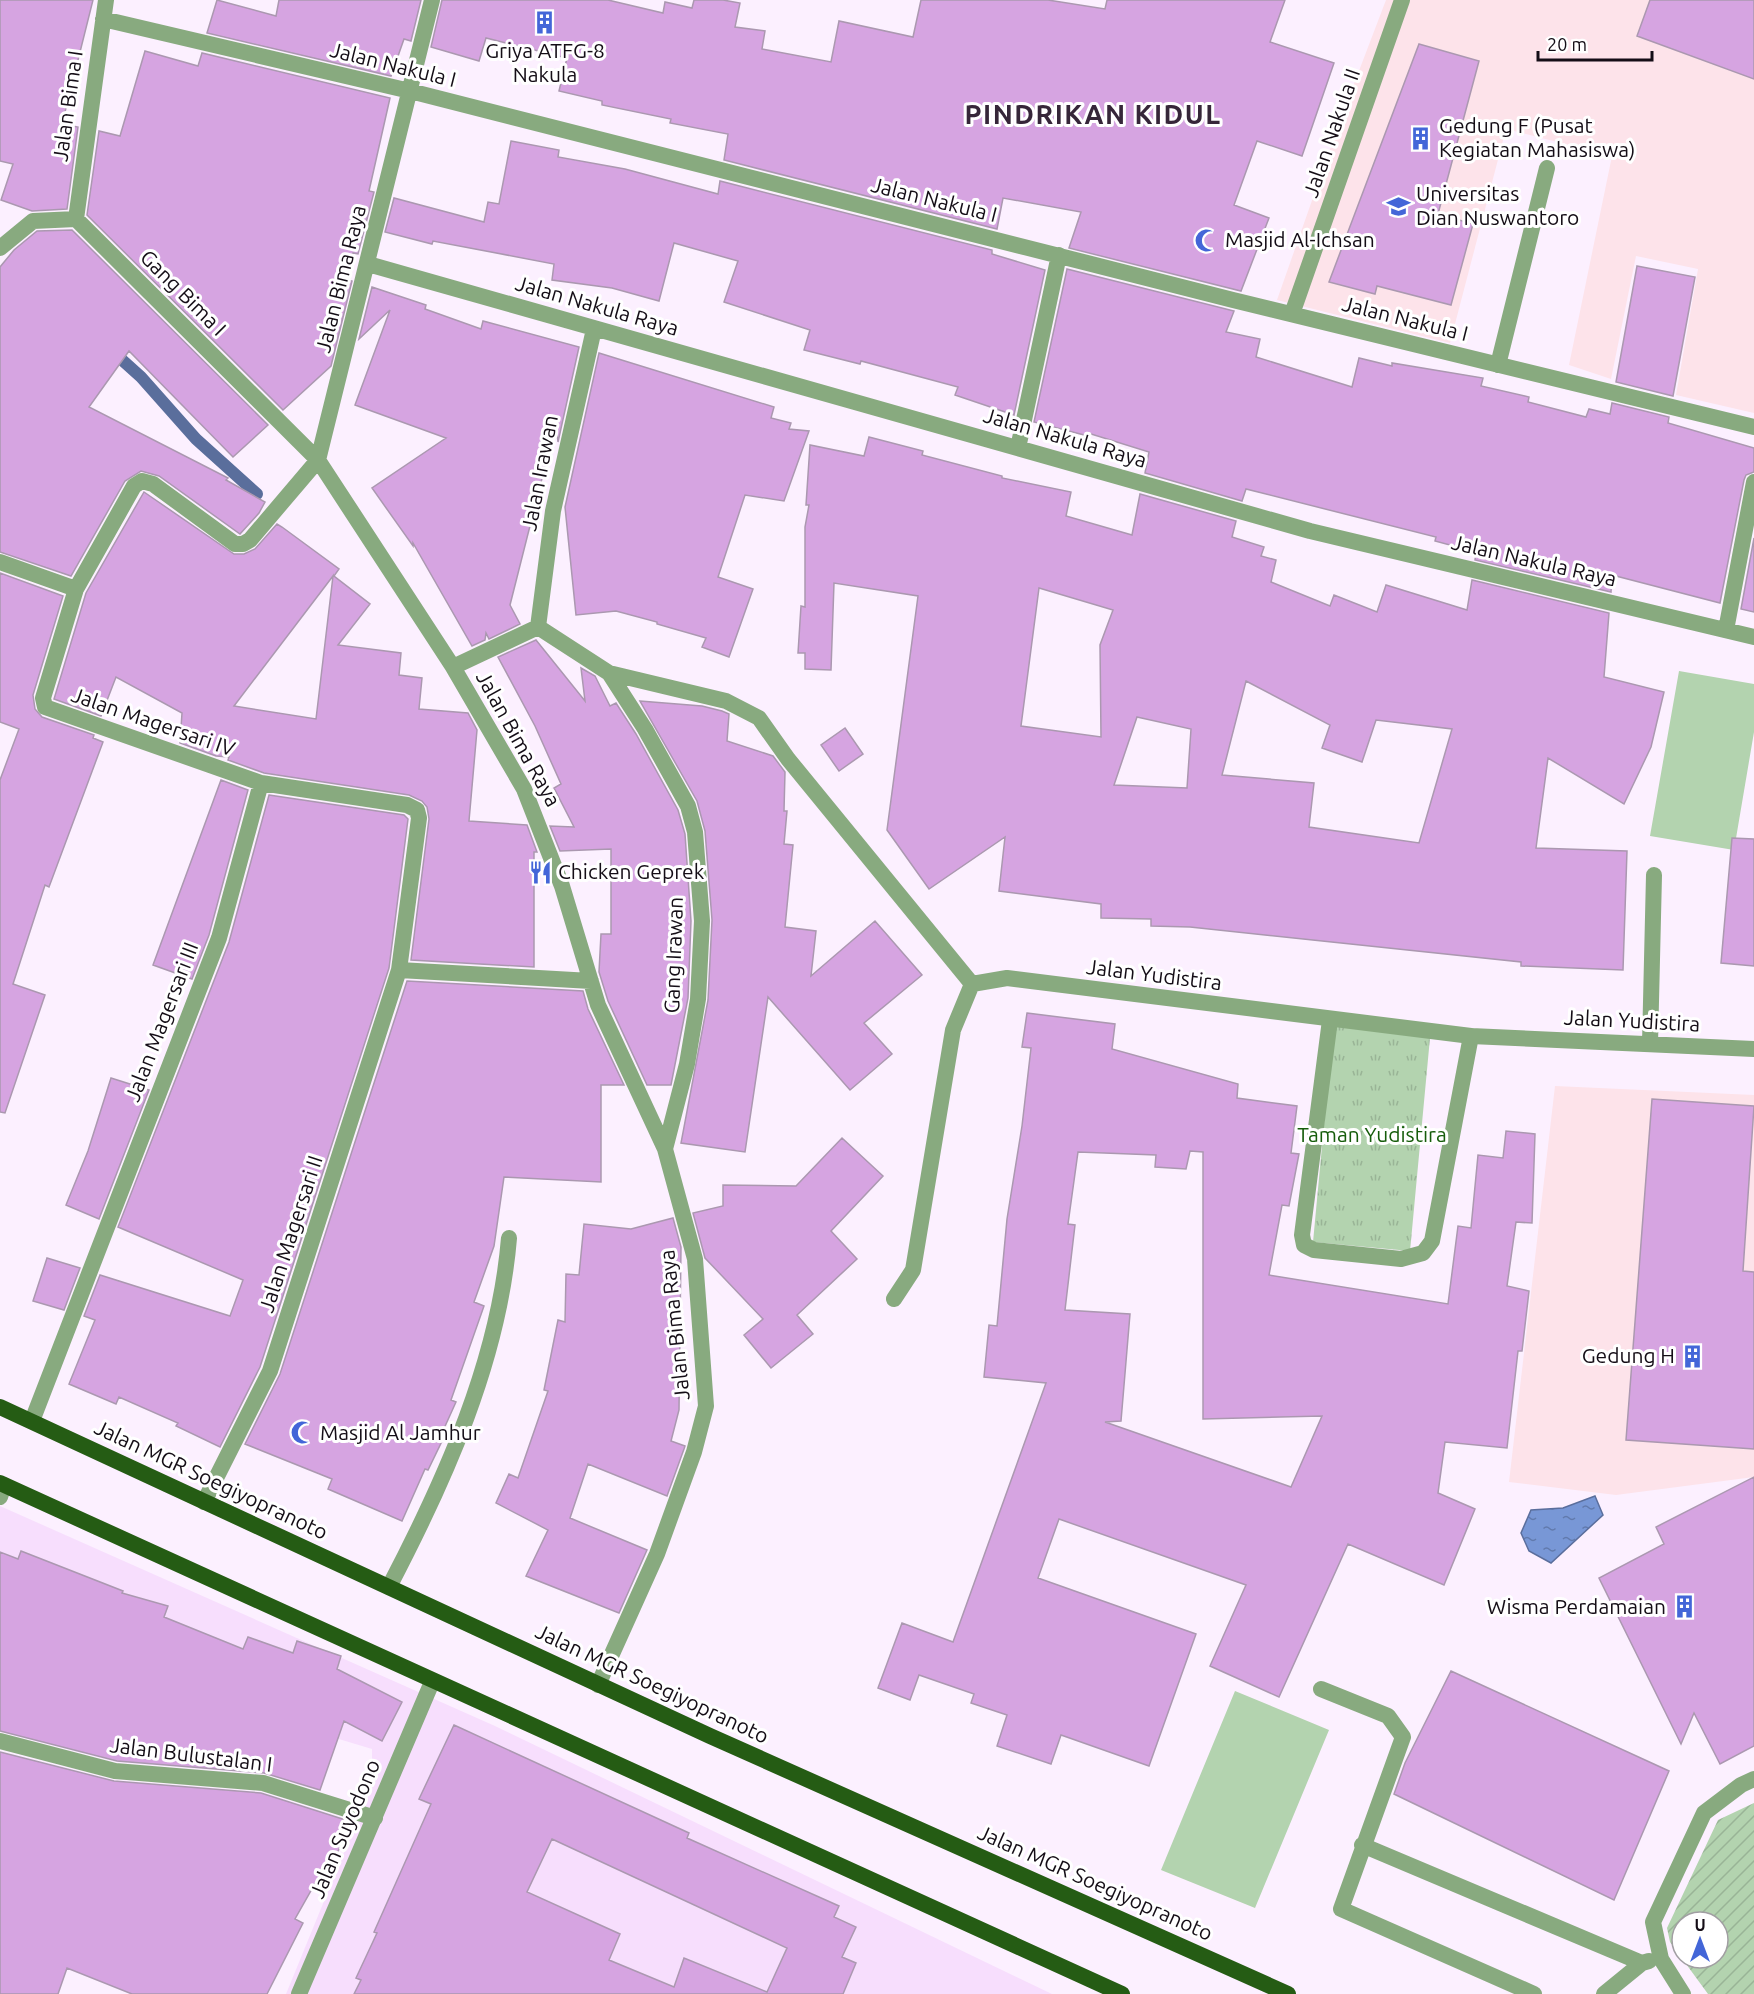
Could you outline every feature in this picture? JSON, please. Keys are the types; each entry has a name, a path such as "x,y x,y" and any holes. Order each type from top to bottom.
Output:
{"highway":[{"name":"Jalan MGR Soegiyopranoto","path":"0,1407 598,1685 1288,1994"},
{"path":"1,1488 865,1875 1122,1994"}],"street":[{"name":"Jalan Bima I","path":"76,219 106,0"},
{"name":"Jalan Bima Raya","path":"432,0 318,460 453,668 525,789 559,877 598,1005 665,1149 695,1258 706,1406 694,1452 657,1554 598,1685"},
{"name":"Jalan Nakula II","path":"1292,314 1402,0"},
{"name":"Jalan Nakula I","path":"103,19 410,91 1292,314 1754,426"},
{"path":"1498,365 1547,168"},
{"path":"4,244 33,220 76,219"},
{"name":"Gang Bima I","path":"76,219 318,460"},
{"path":"1018,448 1059,255"},
{"name":"Jalan Nakula Raya","path":"368,264 1311,531 1754,637"},
{"name":"Jalan Irawan","path":"538,627 553,511 594,329"},
{"name":"Jalan Magersari IV","path":"261,783 45,707 43,698 76,589 134,486 142,481 153,484 235,544 243,544 250,540 318,460"},
{"path":"1726,630 1754,482"},
{"path":"0,562 76,589"},
{"path":"453,668 538,627 575,648 609,673 726,701 759,718 788,759 972,984 953,1030 914,1270 894,1299"},
{"name":"Gang Irawan","path":"609,673 645,729 688,806 695,832 702,921 698,999 687,1064 665,1149"},
{"name":"Jalan Magersari II","path":"204,1502 270,1371 399,970 417,810 407,805 261,783"},
{"name":"Jalan Magersari III","path":"32,1422 219,938 261,783"},
{"path":"1650,1044 1654,875"},
{"path":"399,970 591,981"},
{"name":"Jalan Yudistira","path":"972,984 1007,978 1472,1036 1754,1049"},
{"path":"1330,1020 1302,1235 1304,1245 1314,1250 1401,1259 1423,1253 1432,1241 1472,1036"},
{"path":"389,1587 417,1530 457,1438 483,1369 501,1302 509,1238"},
{"name":"Jalan Suyodono","path":"298,1994 432,1682"},
{"path":"1321,1689 1388,1716 1402,1737 1391,1774 1362,1845 1341,1908 1534,1994"},
{"name":"Jalan Bulustalan I","path":"0,1741 115,1771 263,1783 375,1818"},
{"path":"1683,1994 1661,1959 1653,1922 1704,1813 1741,1785 1754,1779"},
{"path":"1362,1845 1642,1963"},
{"path":"1604,1994 1642,1963 1661,1959"}],"shaded area":[{"name":"Universitas Dian Nuswantoro","path":"1386,0 1754,0 1754,413 1676,395 1698,269 1636,256 1611,379 1569,365 1612,156 1506,129 1450,343 1277,300 1341,118"},
{"path":"1555,1086 1754,1095 1754,1477 1616,1495 1509,1482"},
{"path":"0,1506 495,1726 1052,1994 286,1994 372,1784 372,1749 54,1653 0,1644"}],"green space":[{"path":"1679,671 1754,684 1754,732 1734,850 1650,836"},
{"name":"Taman Yudistira","path":"1334,1018 1431,1027 1410,1251 1313,1242"},
{"path":"1235,1691 1329,1730 1255,1908 1161,1870"},
{"path":"1754,1803 1754,1994 1708,1994 1690,1970 1730,1970 1730,1910 1676,1910 1718,1820"},
{"path":"1670,1922 1670,1942 1667,1928"}],"water":[{"path":"1595,1496 1603,1515 1551,1563 1529,1551 1521,1533 1531,1510 1563,1508"}],"building":[{"path":"0,0 93,0 62,124 78,127 67,209 32,211 1,200 13,164 0,161"},
{"path":"217,0 276,16 279,0 421,0 411,41 404,39 391,76 207,33"},
{"path":"442,0 608,0 663,13 665,2 692,8 694,0 723,0 740,3 735,27 765,31 762,49 831,62 839,21 913,37 921,0 1048,0 1105,9 1107,0 1285,0 1270,42 1334,63 1302,156 1257,141 1234,205 1269,218 1241,291 1069,248 1081,212 1003,198 997,229 724,160 728,134 670,123 671,119 602,105 602,101 559,91 567,58 486,38 479,61 431,47"},
{"path":"1650,0 1754,0 1754,79 1637,36"},
{"name":"Gedung F (Pusat Kegiatan Mahasiswa)","path":"1419,44 1479,61 1438,214 1473,224 1451,305 1377,286 1375,294 1329,282"},
{"path":"145,51 198,66 202,53 390,98 369,191 374,192 358,254 353,253 347,280 352,281 331,366 283,410 87,215 99,131 120,136"},
{"path":"511,141 559,150 558,157 625,169 718,194 720,181 992,250 992,254 1045,270 1014,415 955,395 958,387 861,361 860,364 804,350 810,330 724,302 738,261 674,243 659,301 612,288 552,280 554,264 433,241 432,244 385,232 394,198 484,222 488,202 499,204"},
{"path":"72,230 268,425 233,457 129,351 89,407 228,478 226,480 265,502 259,513 240,534 159,476 141,471 125,481 71,576 0,552 0,267 14,250 37,231"},
{"path":"1637,266 1695,277 1673,396 1616,382"},
{"path":"1067,269 1234,311 1226,332 1260,339 1256,357 1352,387 1359,358 1392,366 1392,363 1483,378 1481,386 1529,397 1528,402 1586,417 1589,409 1610,414 1612,403 1669,417 1668,423 1754,448 1754,472 1746,475 1744,480 1720,603 1612,575 1611,592 1475,560 1476,552 1435,541 1436,537 1246,489 1242,501 1145,473 1149,452 1088,433 1088,436 1034,422"},
{"path":"372,287 426,305 425,309 481,329 483,321 579,347 558,442 556,423 510,605 520,624 489,639 486,633 485,640 472,646 413,543 413,546 372,488 446,438 355,405 390,310 359,339"},
{"path":"599,353 774,407 771,418 791,423 789,429 809,431 784,501 745,495 718,577 753,589 729,657 702,647 706,638 657,624 657,622 616,611 576,615 565,507"},
{"path":"869,437 923,451 922,455 1002,476 1002,478 1071,492 1066,516 1132,535 1140,494 1236,521 1232,537 1264,547 1261,556 1276,560 1271,582 1330,606 1334,595 1377,612 1386,585 1467,610 1472,580 1609,613 1604,677 1664,692 1651,747 1624,804 1548,758 1536,848 1627,851 1623,970 1521,966 1521,962 1190,927 1151,926 1151,919 1101,918 1101,904 999,891 1005,837 929,889 887,830 918,596 834,583 831,670 805,669 805,653 798,653 801,606 805,607 805,527 809,505 806,505 810,445 864,456","holes":["1039,588 1113,610 1100,645 1101,737 1021,726","1246,681 1330,725 1322,748 1362,762 1376,720 1452,729 1419,843 1309,827 1314,783 1222,775","1137,717 1191,729 1187,788 1114,785"]},
{"path":"144,492 234,554 244,554 255,549 277,524 339,569 334,576 370,604 338,645 401,653 399,675 422,678 419,709 468,713 477,730 469,821 527,825 537,852 534,852 534,967 411,960 429,819 427,807 422,801 409,795 264,773 228,760 229,757 216,756 180,743 182,713 116,677 101,716 54,699 86,593","holes":["333,576 316,719 234,706"]},
{"path":"1754,538 1754,612 1741,609"},
{"path":"0,573 63,596 33,695 35,709 42,717 94,735 93,738 103,742 49,887 45,885 13,984 45,995 5,1113 0,1112 0,780 19,729 0,722"},
{"path":"536,640 585,701 581,668 595,676 610,706 616,703 636,734 678,810 685,834 691,921 688,998 671,1085 647,1085 608,1001 599,972 601,934 611,934 611,849 560,851 550,826 574,827 554,788 561,784 535,726 498,657"},
{"path":"640,701 702,706 729,714 727,741 773,756 785,772 784,811 787,811 784,844 793,845 785,927 816,931 811,976 875,921 922,975 864,1023 892,1054 850,1090 768,997 745,1152 681,1143 708,1000 712,920 705,831 697,801"},
{"path":"845,728 863,754 839,771 821,745"},
{"path":"221,780 248,790 209,935 192,979 153,965"},
{"path":"269,795 404,815 408,819 389,968 260,1367 220,1447 176,1426 178,1423 119,1397 116,1404 69,1384 95,1320 84,1316 100,1275 230,1316 243,1280 118,1227 229,942"},
{"path":"1732,838 1754,839 1754,966 1721,963"},
{"path":"407,981 583,991 588,1009 624,1085 601,1085 601,1182 504,1177 494,1246 474,1302 484,1306 451,1400 456,1402 442,1433 445,1435 428,1470 425,1469 402,1521 328,1489 332,1479 245,1444 280,1374"},
{"path":"1027,1013 1115,1024 1112,1049 1238,1084 1237,1098 1297,1106 1291,1153 1299,1154 1289,1206 1282,1205 1269,1275 1448,1304 1458,1226 1471,1228 1478,1155 1503,1158 1506,1131 1535,1134 1532,1223 1516,1222 1507,1286 1529,1291 1522,1351 1518,1351 1507,1448 1445,1442 1438,1493 1475,1509 1444,1585 1348,1544 1279,1697 1210,1666 1246,1585 1059,1519 1038,1578 1196,1634 1149,1766 1061,1735 1051,1764 997,1746 1007,1715 971,1703 974,1694 919,1675 910,1700 878,1688 902,1623 953,1642 1046,1383 984,1377 989,1325 997,1326 1007,1219 1022,1126 1031,1048 1022,1047","holes":["1190,1151 1203,1152 1203,1419 1322,1416 1291,1487 1105,1422 1121,1421 1130,1314 1065,1310 1075,1225 1068,1224 1078,1152 1156,1155 1155,1167 1186,1169"]},
{"path":"111,1078 149,1090 99,1219 66,1205 88,1151"},
{"name":"Gedung H","path":"1652,1099 1754,1106 1743,1271 1754,1272 1754,1449 1626,1440"},
{"path":"842,1138 883,1176 831,1231 857,1259 797,1315 813,1334 771,1368 744,1335 763,1319 705,1258 693,1213 723,1206 723,1185 796,1186"},
{"path":"673,1218 681,1247 679,1410 671,1441 685,1446 684,1449 667,1496 588,1464 570,1518 647,1550 619,1613 526,1576 548,1530 496,1503 509,1474 518,1478 548,1391 544,1390 558,1320 565,1322 566,1274 579,1275 584,1224 631,1229"},
{"path":"47,1258 80,1268 64,1310 33,1301"},
{"name":"Wisma Perdamaian","path":"1754,1477 1754,1746 1720,1764 1694,1713 1681,1744 1599,1578 1664,1544 1656,1527"},
{"path":"21,1551 123,1591 122,1593 168,1606 164,1617 243,1649 248,1637 293,1653 297,1641 341,1656 337,1669 402,1702 382,1741 344,1721 320,1790 264,1773 117,1761 0,1731 0,1552 18,1559"},
{"path":"1451,1671 1669,1771 1614,1900 1394,1794 1405,1763"},
{"path":"454,1725 689,1833 687,1838 839,1906 834,1917 856,1927 842,1957 856,1963 843,1994 354,1994 361,1980 356,1978 377,1933 374,1932 431,1804 419,1799","holes":["552,1839 787,1948 767,1992 684,1958 674,1987 609,1960 620,1934 527,1892"]},
{"path":"0,1752 114,1781 261,1793 352,1822 330,1868 325,1866 295,1919 303,1923 267,1994 132,1994 67,1968 58,1994 0,1994"}],"waterway":[{"path":"111,350 141,377 196,439 257,494"}],"place":[{"name":"Griya ATFG-8 Nakula","path":"545,23"},
{"name":"Gedung F (Pusat Kegiatan Mahasiswa)","path":"1421,138"},
{"name":"Universitas Dian Nuswantoro","path":"1398,206"},
{"name":"Masjid Al-Ichsan","path":"1207,240"},
{"name":"Chicken Geprek","path":"540,872"},
{"name":"Gedung H","path":"1693,1356"},
{"name":"Masjid Al Jamhur","path":"302,1433"},
{"name":"Wisma Perdamaian","path":"1684,1607"}],"district":[{"name":"PINDRIKAN KIDUL","path":"1093,115"}]}
